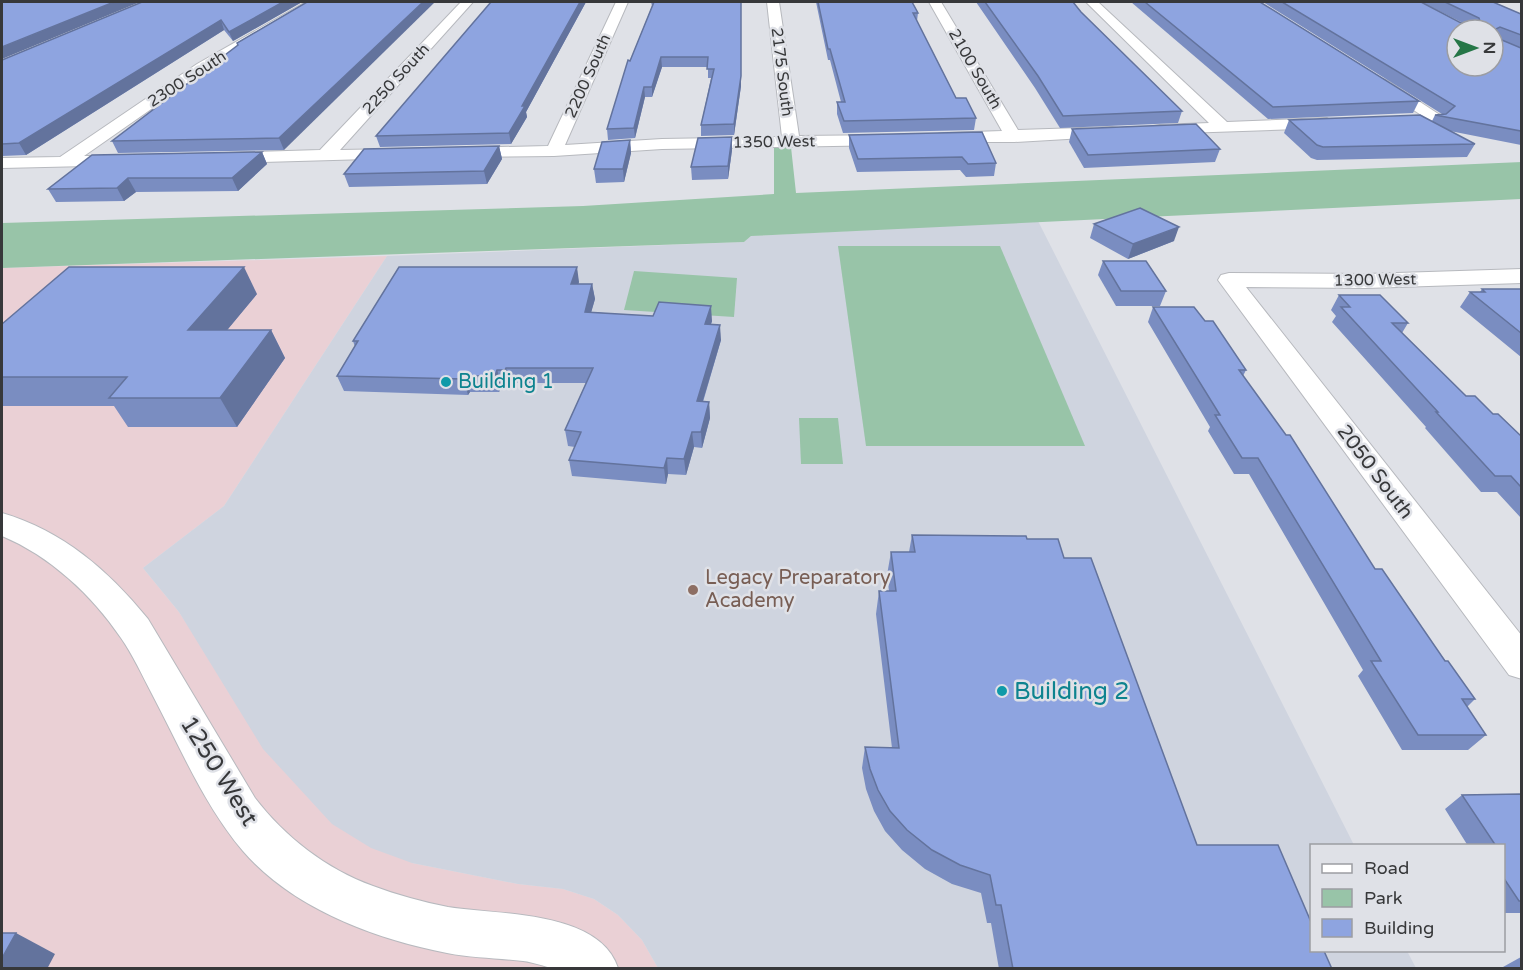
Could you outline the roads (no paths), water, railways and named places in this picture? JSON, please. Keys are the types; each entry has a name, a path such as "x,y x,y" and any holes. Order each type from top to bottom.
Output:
{"street":[{"name":"2300 South","path":"64,162 202,67 314,2"},
{"name":"2250 South","path":"325,156 467,2"},
{"name":"2200 South","path":"554,151 622,2"},
{"name":"2175 South","path":"773,2 791,142"},
{"name":"2100 South","path":"935,2 1014,137"},
{"path":"1092,2 1223,127"},
{"path":"1370,76 1438,119 1403,120"},
{"path":"932,139 1343,123"},
{"name":"1350 West","path":"440,153 554,151 662,144 908,139"},
{"path":"207,159 417,154"},
{"path":"2,164 147,160"},
{"name":"1300 West","path":"1229,280 1366,281 1521,276"},
{"name":"2050 South","path":"1229,280 1521,664"},
{"name":"1250 West","path":"2,524 66,558 85,572 120,609 135,629 224,788 243,817 268,846 299,871 333,892 372,910 414,923 461,932 536,939 560,945 579,955 594,969"}],"place":[{"name":"Building 1","path":"446,382"},
{"name":"Legacy Preparatory Academy","path":"693,590"},
{"name":"Building 2","path":"1002,691"}]}
